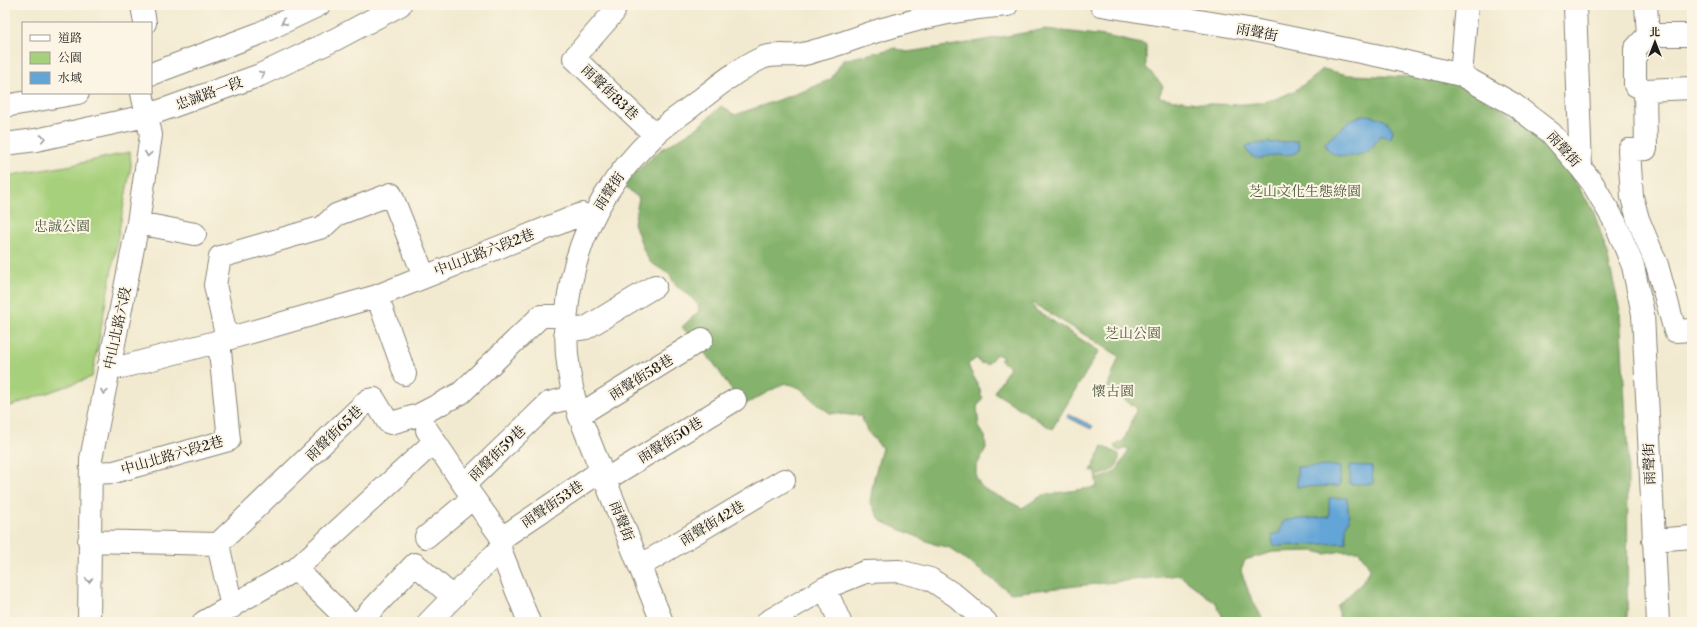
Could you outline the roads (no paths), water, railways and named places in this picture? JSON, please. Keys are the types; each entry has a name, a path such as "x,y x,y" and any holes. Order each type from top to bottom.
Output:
{"street":[{"path":"142,5 145,22"},
{"path":"152,74 258,34 319,5"},
{"name":"忠誠路一段","path":"5,144 36,140 146,116 260,75 336,39 400,5"},
{"name":"雨聲街","path":"662,622 577,406 567,362 565,324 569,291 578,253 591,220 610,187 632,158 655,135 739,70 763,57 800,54 823,49 890,27 946,14 1007,5"},
{"name":"雨聲街","path":"1101,5 1126,7 1248,29 1385,57 1461,75 1513,104 1551,133 1581,168 1615,222 1633,266 1643,314 1658,622"},
{"path":"1461,75 1467,5"},
{"path":"1575,5 1581,168"},
{"path":"1646,5 1648,35 1635,49 1635,85 1645,90 1692,88"},
{"name":"雨聲街83巷","path":"614,12 574,58 655,135"},
{"path":"1648,35 1692,35"},
{"path":"1645,90 1646,149 1629,150 1632,197 1638,219 1656,265 1675,331 1692,330"},
{"path":"5,106 72,94"},
{"name":"中山北路六段","path":"89,622 91,459 138,223 151,135 142,94"},
{"path":"223,340 215,285 220,257 323,227 336,215 392,194 424,276"},
{"name":"中山北路六段2巷","path":"109,365 122,367 377,296 582,214 591,220"},
{"path":"138,223 194,234"},
{"name":"雨聲街65巷","path":"218,544 368,400 374,399 388,422 395,423 419,415 461,393 541,316 565,324 586,328 655,286"},
{"path":"377,296 405,374"},
{"name":"雨聲街58巷","path":"577,406 702,339"},
{"name":"中山北路六段2巷","path":"91,473 114,472 229,440 223,340"},
{"name":"雨聲街50巷","path":"603,475 735,400"},
{"name":"雨聲街59巷","path":"419,415 434,442 469,491 549,403 577,406"},
{"path":"204,622 231,613 296,569 434,442"},
{"name":"雨聲街53巷","path":"429,622 501,543 603,475"},
{"name":"雨聲街42巷","path":"640,566 784,480"},
{"path":"426,537 469,491 501,543 529,622"},
{"path":"1653,540 1692,537"},
{"path":"89,541 218,544 231,613"},
{"path":"360,622 415,564 453,597"},
{"path":"296,569 350,622"},
{"path":"767,622 825,588 865,572 899,571 930,579 956,596 986,622"},
{"path":"825,588 840,622"}],"water":[{"path":"1363,115 1381,118 1388,123 1393,131 1391,138 1381,135 1373,147 1368,151 1355,156 1336,155 1327,149 1325,143 1352,119"},
{"path":"1297,141 1299,150 1293,154 1256,158 1249,154 1246,149 1247,146 1252,144"},
{"path":"1068,414 1093,426 1091,429 1067,417"},
{"path":"1350,465 1372,466 1373,484 1350,484"},
{"path":"1297,467 1340,467 1340,486 1297,487"},
{"path":"1329,498 1347,498 1349,521 1346,525 1346,543 1276,546 1273,544 1272,535 1279,533 1283,522 1287,520 1329,517"}],"park label":[{"name":"芝山文化生態綠園","path":"1305,191"},
{"name":"忠誠公園","path":"62,226"},
{"name":"芝山公園","path":"1133,333"},
{"name":"懷古園","path":"1113,391"}]}
